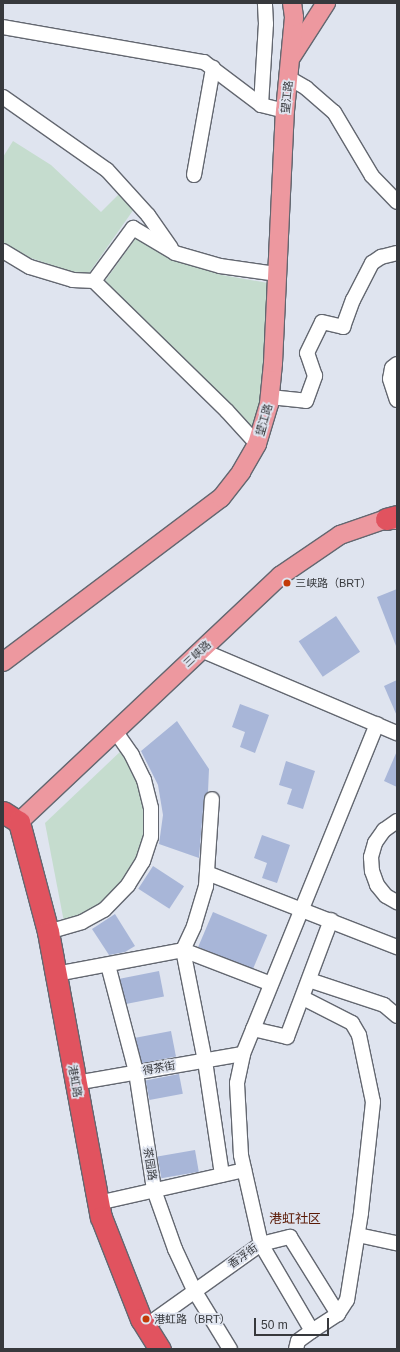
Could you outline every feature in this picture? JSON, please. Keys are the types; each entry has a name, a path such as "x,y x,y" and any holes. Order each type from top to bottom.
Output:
{"highway":[{"name":"港虹路","path":"11,817 48,932 100,1217 146,1326 160,1349"}],"main road":[{"name":"望江路","path":"3,662 221,498 241,472 257,444 270,397 285,111 294,17 292,3"},
{"path":"291,59 326,3"},
{"name":"三峡路","path":"11,817 115,731 280,576 340,536 393,518"}],"street":[{"path":"261,105 266,24 265,3"},
{"path":"3,27 204,62 261,105 285,111"},
{"path":"194,175 213,68"},
{"path":"289,78 306,88 334,112 372,176 397,202"},
{"path":"3,97 107,170 145,212 175,253"},
{"path":"94,281 145,212"},
{"path":"133,228 175,253 220,266 277,274"},
{"path":"3,251 30,267 73,280 94,281 227,411 257,444"},
{"path":"270,397 306,401 315,376 307,353 322,322 343,327 353,300 372,263 381,257 397,253"},
{"path":"397,364 392,368 390,379 397,400"},
{"path":"201,650 397,732"},
{"path":"312,1331 261,1244 241,1155 237,1083 243,1054 377,724"},
{"path":"48,932 82,922 104,910 128,885 143,861 151,837 151,808 144,780 132,755 115,731"},
{"path":"212,799 207,873 194,926 183,950 205,1061 222,1175"},
{"path":"397,821 384,830 375,843 371,857 372,871 377,884 386,896 397,902"},
{"path":"207,873 397,946"},
{"path":"253,1029 287,1037 303,998 331,920"},
{"path":"56,974 183,950 271,984"},
{"name":"茶园路","path":"108,965 136,1072 154,1190 175,1249 194,1290 230,1349"},
{"path":"309,980 384,1005 397,1016"},
{"path":"296,1349 298,1341 338,1314 347,1300 358,1235 373,1102 359,1035 352,1023 303,998"},
{"name":"得茶街","path":"76,1083 243,1054"},
{"path":"98,1203 244,1170"},
{"path":"358,1235 397,1243"},
{"name":"香浮街","path":"146,1326 194,1290 261,1244 290,1236 338,1314"}],"green space":[{"path":"13,141 51,165 101,212 120,193 134,209 89,273 74,273 28,257 3,243 3,157"},
{"path":"136,238 173,260 222,275 268,283 259,432 256,435 234,408 105,281"},
{"path":"123,749 145,803 145,833 141,852 124,884 96,908 64,922 45,823"}],"building":[{"path":"397,589 397,646 396,646 377,597"},
{"path":"336,616 360,652 323,677 299,641"},
{"path":"397,680 397,716 384,686"},
{"path":"240,704 269,715 255,753 240,747 245,732 232,727"},
{"path":"177,721 209,769 208,792 204,798 199,858 159,844 163,815 158,785 141,751"},
{"path":"397,751 397,787 384,781"},
{"path":"286,761 315,771 303,809 287,804 292,789 279,785"},
{"path":"262,835 290,845 277,883 262,878 267,863 254,858"},
{"path":"153,866 184,886 169,909 138,889"},
{"path":"213,912 267,935 252,970 198,947"},
{"path":"115,914 135,946 125,952 109,955 92,929"},
{"path":"159,971 164,997 125,1004 120,979"},
{"path":"171,1031 176,1057 141,1063 136,1038"},
{"path":"179,1074 183,1094 149,1100 146,1080"},
{"path":"195,1150 199,1172 161,1178 158,1157"}],"place":[{"name":"三峡路（BRT）","path":"287,583"},
{"name":"港虹路（BRT）","path":"146,1319"}],"district":[{"name":"港虹社区","path":"295,1219"}]}
